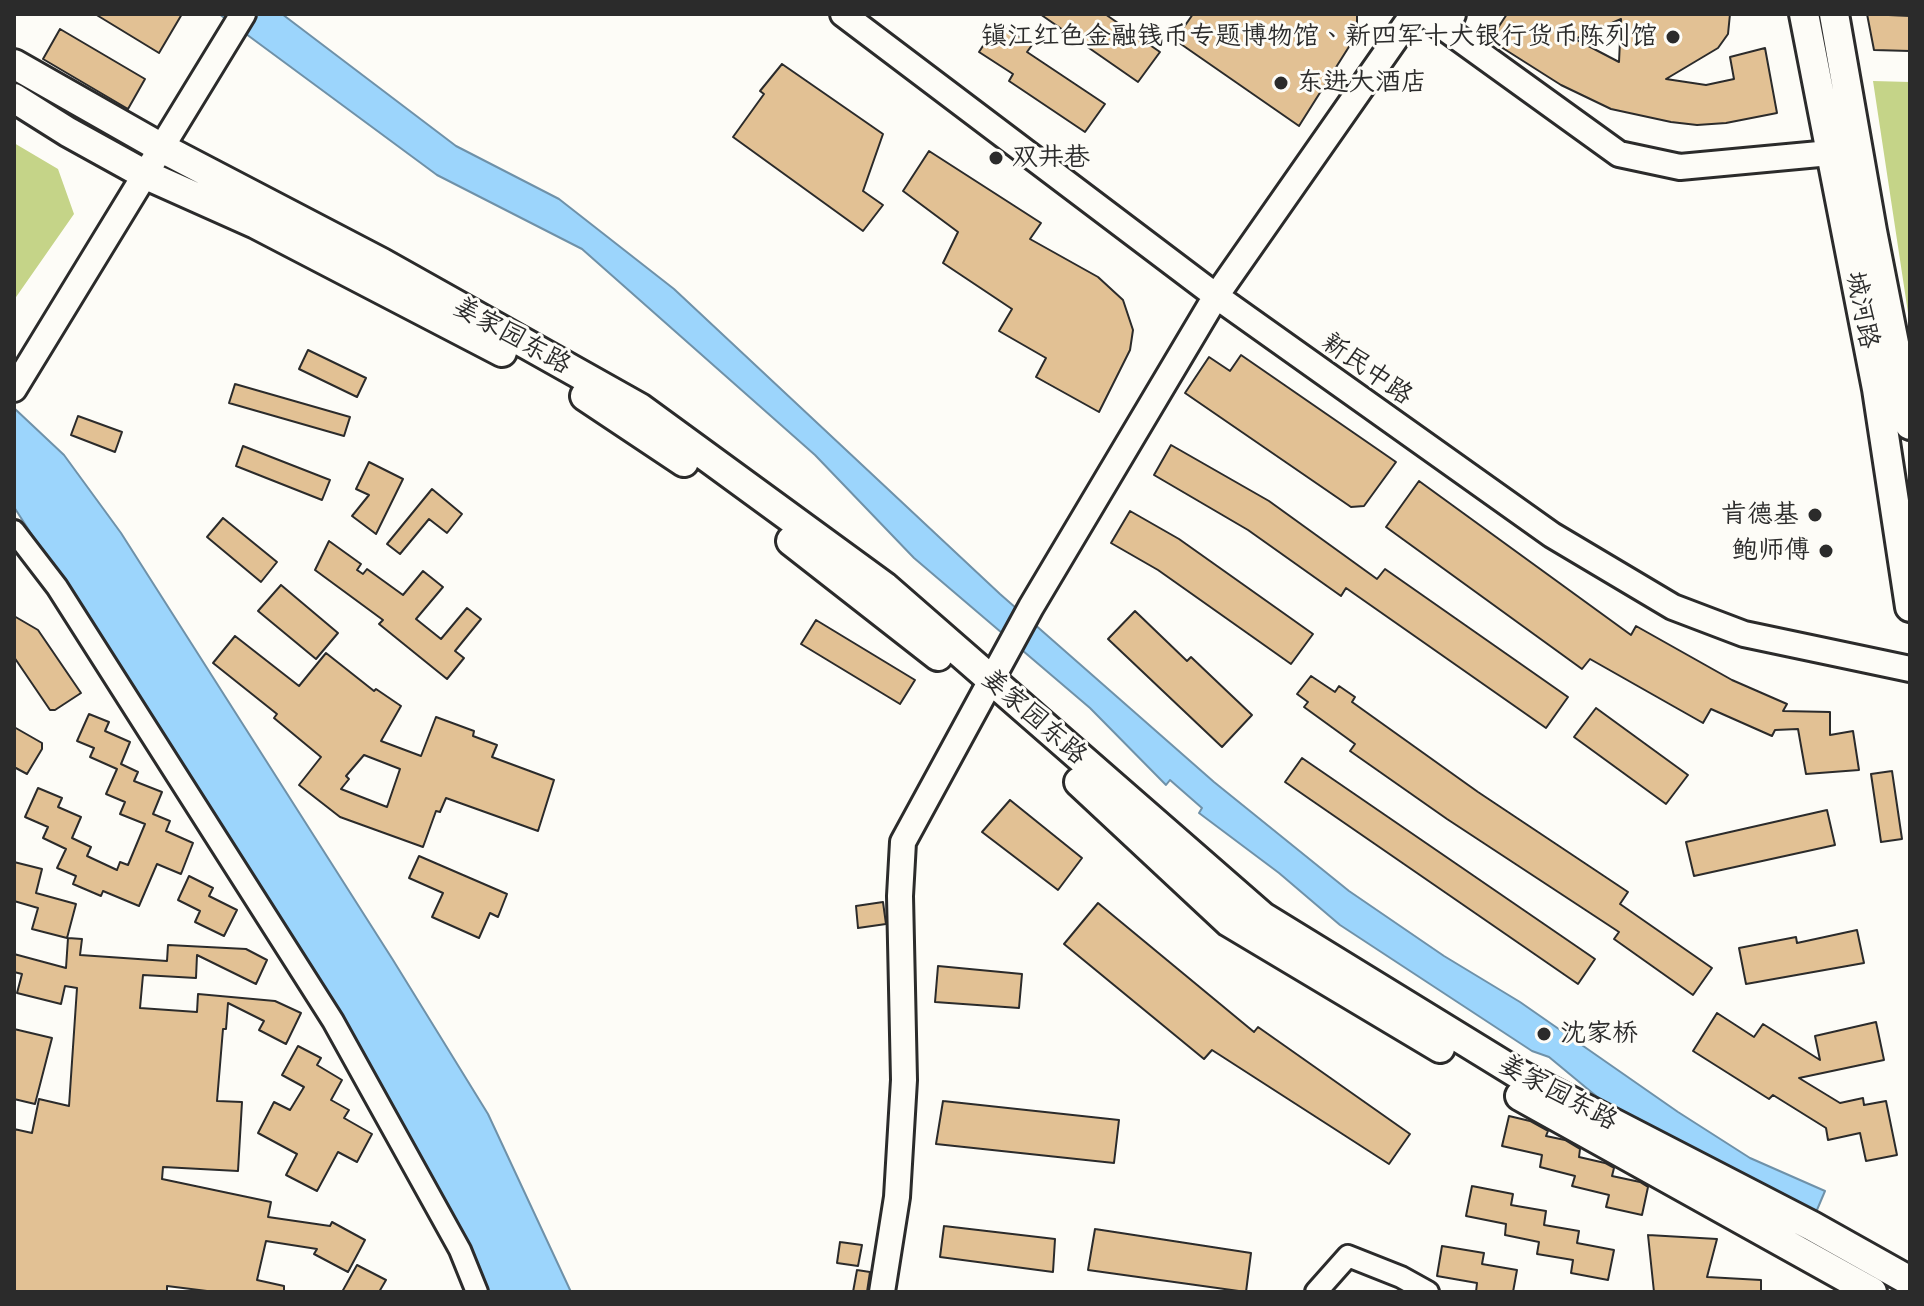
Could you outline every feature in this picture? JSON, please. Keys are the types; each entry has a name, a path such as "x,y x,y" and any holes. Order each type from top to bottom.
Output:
{"main road":[{"name":"城河路","path":"1804,14 1877,389 1910,607"},
{"name":"城河路","path":"1834,14 1910,425"},
{"name":"姜家园东路","path":"14,64 160,147 382,263 640,408 885,587 1229,922 1513,1092 1872,1292"},
{"name":"姜家园东路","path":"14,98 144,174 256,224 588,398 743,501 987,686 1263,917 1520,1075 1812,1226 1910,1281"}],"street":[{"path":"15,388 243,14"},
{"name":"新民中路","path":"843,14 1216,296 1552,535 1673,607 1744,634 1910,669"},
{"path":"882,1292 897,1197 904,1080 900,896 903,842 1004,654 1216,296 1432,16 1619,154 1680,167 1830,153"},
{"path":"14,531 57,587 333,1021 460,1250 477,1292"},
{"path":"1316,1292 1348,1256 1401,1277 1428,1292"}],"green space":[{"path":"1873,81 1910,82 1910,326"},
{"path":"14,143 58,169 74,214 14,300"}],"water":[{"path":"219,14 282,14 456,146 559,199 674,289 1000,594 1214,782 1349,891 1444,956 1520,1002 1750,1158 1825,1191 1814,1217 1607,1105 1549,1057 1532,1051 1340,925 1279,873 1199,813 1202,808 1170,780 1166,785 1090,708 914,558 815,455 582,249 437,175"},
{"path":"14,408 64,455 121,533 393,960 488,1114 571,1292 487,1292 469,1246 357,1041 14,507"}],"building":[{"path":"95,14 182,14 159,53"},
{"path":"1040,14 1105,14 1160,52 1138,82"},
{"name":"东进大酒店","path":"1193,14 1357,14 1357,34 1299,126 1175,40"},
{"path":"1507,14 1730,14 1728,34 1718,48 1666,79 1706,85 1734,79 1730,57 1765,48 1777,113 1697,125 1611,109 1561,85 1490,40","holes":["1621,19 1619,62 1575,39"]},
{"path":"1867,14 1910,16 1910,51 1874,50"},
{"path":"998,23 1032,45 1027,52 1105,104 1085,132 1009,81 1013,74 979,52"},
{"path":"60,29 145,79 128,109 43,59"},
{"path":"782,64 883,134 863,191 883,205 863,231 733,137 764,94 760,91"},
{"path":"929,151 1041,223 1030,239 1098,277 1123,300 1133,330 1130,350 1099,412 1036,377 1046,358 999,331 1012,309 943,263 958,232 903,191"},
{"path":"308,350 366,378 357,397 299,369"},
{"path":"1241,355 1396,462 1364,506 1351,507 1185,393 1209,357 1230,371"},
{"path":"235,384 350,417 344,436 229,403"},
{"path":"78,416 122,432 115,452 71,435"},
{"path":"1171,445 1269,501 1377,579 1385,569 1568,697 1546,728 1346,588 1341,596 1248,530 1154,475"},
{"path":"243,446 330,480 322,500 236,466"},
{"path":"369,462 403,479 376,534 352,516 369,495 356,489"},
{"path":"1419,481 1631,635 1636,626 1732,680 1787,704 1783,711 1830,712 1830,735 1853,731 1859,770 1806,774 1798,729 1775,730 1772,736 1711,709 1703,723 1590,659 1582,669 1386,527"},
{"path":"432,489 462,514 447,533 429,519 400,554 387,544"},
{"path":"1130,511 1179,539 1313,634 1291,664 1158,570 1111,543"},
{"path":"223,518 277,562 261,582 207,537"},
{"path":"329,541 361,564 357,570 363,574 367,569 403,595 423,571 443,587 416,619 441,639 467,608 481,619 455,651 464,658 447,679 379,624 383,620 315,570"},
{"path":"281,585 338,633 316,659 258,611"},
{"path":"1135,611 1187,661 1191,657 1252,715 1222,747 1108,639"},
{"path":"14,616 38,630 81,693 55,710 50,710 14,657"},
{"path":"816,620 915,680 900,704 801,644"},
{"path":"235,636 299,686 326,653 374,691 376,689 401,706 381,741 421,756 436,717 474,731 473,736 497,745 492,757 554,780 538,831 446,798 440,812 436,811 423,847 340,817 299,785 321,757 274,718 277,714 213,663","holes":["364,755 400,769 387,807 341,789 349,779 346,776"]},
{"path":"1311,676 1335,692 1339,686 1355,697 1352,702 1478,792 1628,892 1620,904 1712,968 1693,995 1614,939 1619,932 1350,751 1355,744 1304,707 1308,702 1297,694"},
{"path":"1596,708 1688,775 1666,804 1574,737"},
{"path":"89,714 109,722 105,731 130,742 121,764 138,772 134,781 162,792 153,814 170,821 166,831 193,843 181,874 157,864 139,906 103,891 101,896 73,884 76,876 57,868 66,849 43,838 48,827 25,817 38,788 62,798 58,807 81,817 72,838 91,847 87,856 117,870 120,862 128,865 145,824 120,814 125,802 106,794 117,769 90,757 94,748 77,741"},
{"path":"14,727 42,743 42,749 27,774 14,767"},
{"path":"1302,758 1595,959 1578,984 1285,782"},
{"path":"1892,771 1902,839 1881,842 1871,774"},
{"path":"1010,800 1082,858 1058,890 982,832"},
{"path":"1827,810 1835,845 1694,876 1686,842"},
{"path":"419,856 507,894 498,917 490,913 479,938 432,917 443,893 409,878"},
{"path":"14,862 42,869 36,893 76,904 67,938 32,929 38,908 14,901"},
{"path":"189,876 213,888 209,896 237,910 224,936 195,922 200,911 178,900"},
{"path":"883,902 886,924 858,928 856,906"},
{"path":"1098,903 1254,1032 1258,1027 1410,1134 1389,1164 1212,1050 1204,1059 1064,944"},
{"path":"1857,930 1864,963 1746,984 1739,948 1796,937 1797,943"},
{"path":"68,938 82,939 80,955 167,961 168,945 246,949 267,960 256,984 197,955 196,978 143,975 140,1008 197,1012 198,994 275,1001 301,1013 286,1044 259,1030 264,1021 228,1003 217,1101 242,1102 238,1171 163,1167 162,1179 271,1202 268,1217 330,1226 332,1222 365,1240 348,1272 314,1254 317,1249 266,1241 257,1280 284,1286 284,1292 215,1292 167,1286 167,1292 14,1292 14,1129 32,1133 39,1099 69,1106 77,988 65,986 61,1004 17,993 22,974 14,972 14,954 66,968"},
{"path":"938,966 1022,974 1019,1008 935,1002"},
{"path":"1717,1013 1754,1037 1763,1024 1820,1060 1815,1036 1876,1022 1884,1060 1799,1078 1840,1103 1863,1098 1864,1105 1886,1101 1897,1155 1866,1161 1860,1133 1828,1140 1826,1128 1773,1095 1769,1099 1693,1051"},
{"path":"14,1029 52,1038 35,1104 14,1099"},
{"path":"298,1046 321,1058 317,1065 342,1080 331,1100 349,1110 344,1118 372,1134 357,1162 338,1152 317,1191 286,1175 297,1154 258,1133 274,1102 290,1110 304,1087 282,1075"},
{"path":"943,1101 1119,1120 1114,1163 936,1144"},
{"path":"1509,1116 1530,1121 1548,1131 1546,1136 1565,1140 1580,1149 1579,1157 1614,1168 1612,1176 1640,1182 1648,1187 1642,1215 1606,1207 1609,1195 1572,1186 1575,1176 1540,1167 1542,1155 1502,1146"},
{"path":"1472,1186 1513,1194 1511,1205 1546,1211 1544,1225 1579,1231 1577,1243 1614,1250 1608,1280 1571,1273 1573,1260 1537,1254 1539,1242 1505,1235 1506,1224 1466,1216"},
{"path":"944,1226 1055,1239 1053,1272 940,1257"},
{"path":"1095,1229 1251,1253 1246,1292 1088,1270"},
{"path":"1648,1235 1717,1239 1707,1277 1761,1280 1761,1292 1654,1292"},
{"path":"840,1242 862,1245 858,1266 837,1263"},
{"path":"1442,1246 1484,1253 1482,1264 1517,1270 1513,1292 1476,1292 1477,1283 1437,1276"},
{"path":"357,1265 386,1280 379,1292 342,1292"},
{"path":"857,1270 870,1272 867,1292 853,1292"}],"place":[{"name":"镇江红色金融钱币专题博物馆、新四军十大银行货币陈列馆","path":"1673,37"},
{"name":"东进大酒店","path":"1281,83"},
{"name":"双井巷","path":"996,158"},
{"name":"肯德基","path":"1815,515"},
{"name":"鲍师傅","path":"1826,551"},
{"name":"沈家桥","path":"1544,1034"}]}
